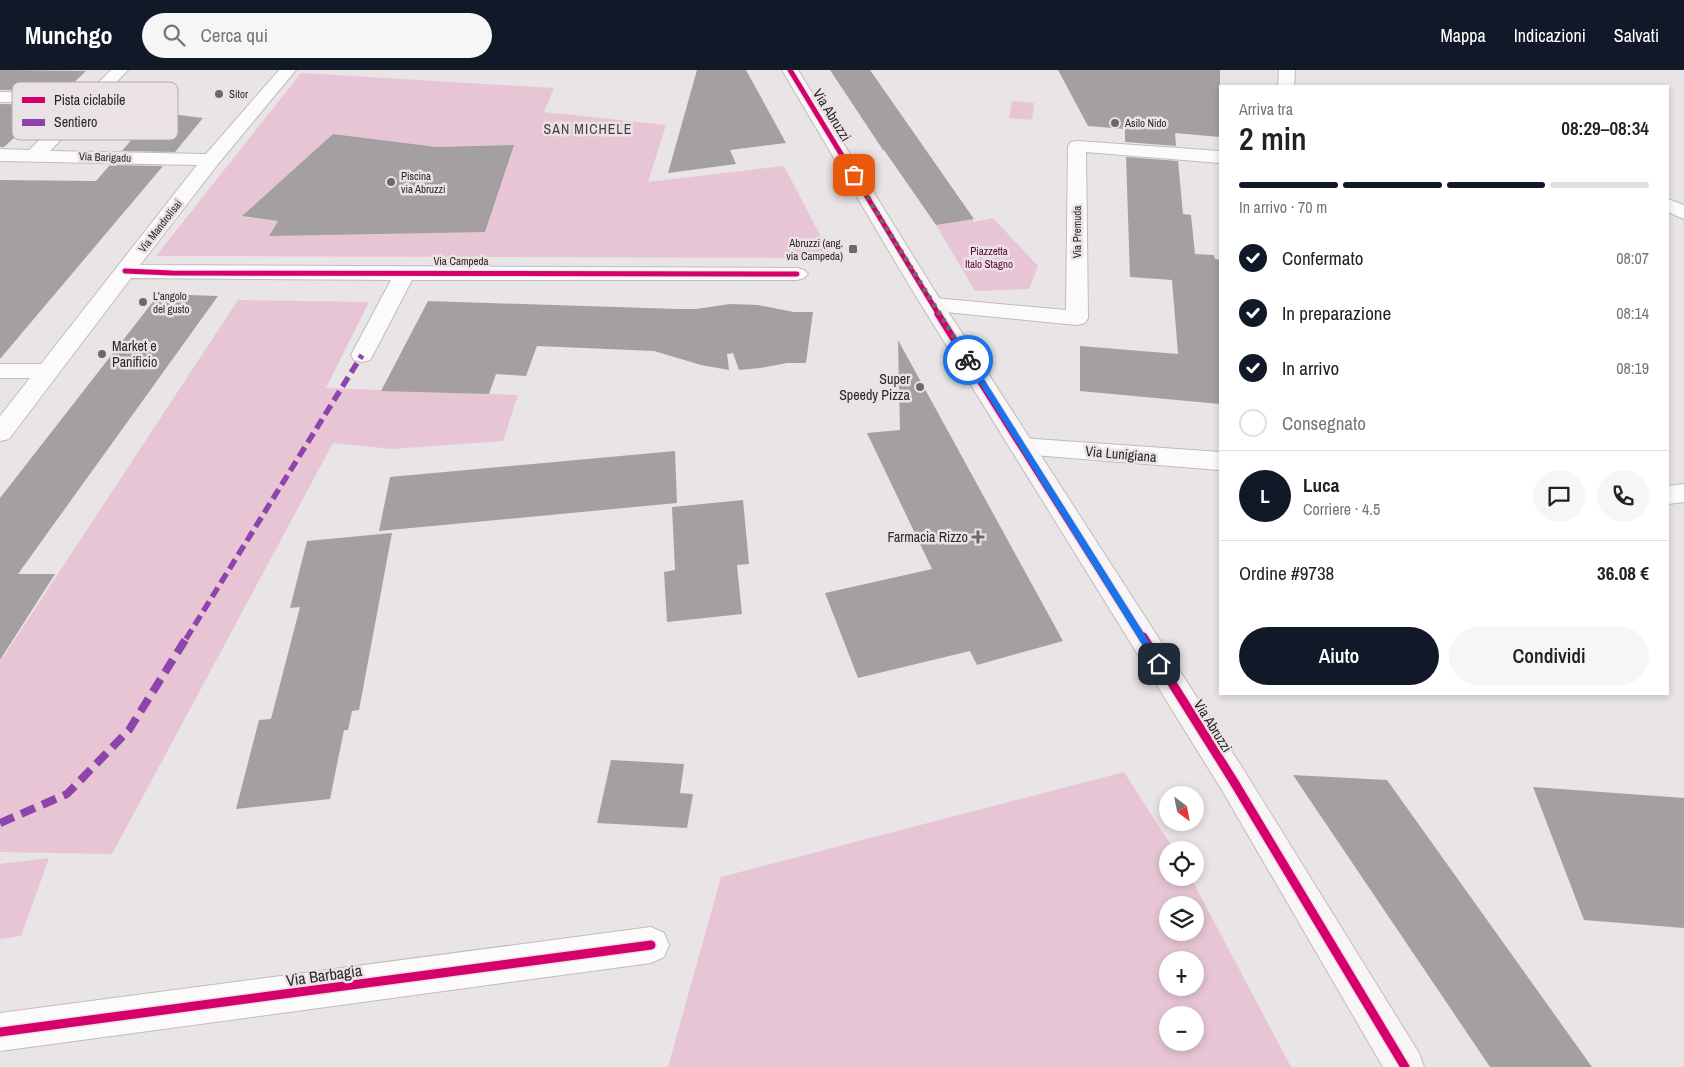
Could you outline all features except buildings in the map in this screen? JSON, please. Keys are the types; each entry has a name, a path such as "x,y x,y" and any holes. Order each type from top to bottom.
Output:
{"street":[{"path":"108,82 120,70"},
{"name":"Via Mandrolisai","path":"0,433 211,160 288,70"},
{"name":"Via Abruzzi","path":"790,70 1021,446 1234,782 1404,1067"},
{"path":"1286,85 1287,70"},
{"path":"35,155 50,140"},
{"name":"Via Premuda","path":"934,305 1077,318 1077,146 1219,157"},
{"name":"Via Barigadu","path":"0,155 211,160"},
{"path":"1669,206 1684,213"},
{"name":"Via Campeda","path":"125,271 172,273 797,274"},
{"path":"362,355 406,272"},
{"path":"0,371 48,371"},
{"name":"Via Lunigiana","path":"1021,446 1219,461"},
{"path":"1669,495 1684,493"},
{"name":"Via Barbagia","path":"0,1032 651,945"}],"green space":[{"path":"301,73 554,88 544,112 666,125 648,182 784,166 832,258 156,256","holes":["333,134 437,147 513,145 270,235 278,221 243,217"]},
{"path":"1012,101 1034,103 1032,120 1009,118"},
{"name":"Piazzetta Italo Stagno","path":"993,218 1038,266 1029,289 975,291 936,225 972,219 974,222"},
{"path":"238,300 369,302 326,388 518,395 503,441 393,449 333,443 112,854 0,852 0,662"},
{"path":"1124,772 1159,827 1159,831 1162,831 1168,841 1159,841 1159,886 1195,886 1201,896 1159,896 1159,941 1204,941 1204,903 1291,1067 668,1067 721,877"},
{"path":"49,858 21,936 0,939 0,864"}],"marked path":[{"path":"0,823 67,794 129,730 362,355"}],"cycle path":[{"path":"790,70 920,285 1234,782 1405,1067"},
{"path":"125,271 172,273 797,274"},
{"path":"0,1032 651,945"}],"way so far":[{"path":"854,175 920,285 968,360"}],"place":[{"name":"Sitor","path":"219,94"},
{"name":"Asilo Nido","path":"1115,123"},
{"name":"Piscina via Abruzzi","path":"391,182"},
{"name":"Abruzzi (ang. via Campeda)","path":"853,249"},
{"name":"L'angolo del gusto","path":"143,302"},
{"name":"Market e Panificio","path":"102,354"},
{"name":"Super Speedy Pizza","path":"920,387"},
{"name":"Farmacia Rizzo","path":"978,537"}],"district":[{"name":"SAN MICHELE","path":"588,129"}],"route":[{"path":"968,360 1159,664"}]}
